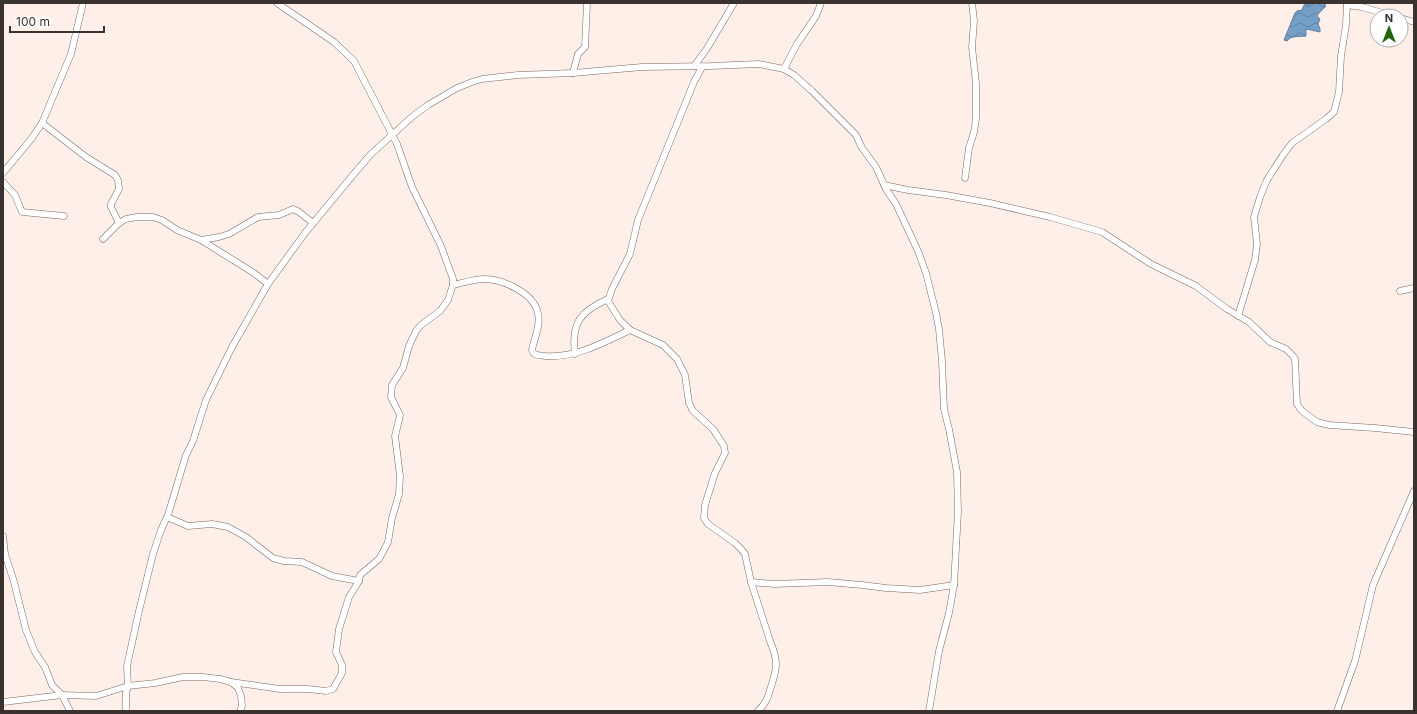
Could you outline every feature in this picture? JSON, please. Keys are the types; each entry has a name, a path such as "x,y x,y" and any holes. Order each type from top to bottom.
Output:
{"street":[{"path":"3,173 32,138 42,123 71,54 83,3"},
{"path":"3,702 62,695 96,696 128,686 155,683 183,677 220,679 280,689 308,689 326,691 333,688 342,673 342,665 336,652 339,630 349,597 360,581 360,575 379,559 386,547 392,518 400,494 400,476 395,436 400,415 391,397 392,386 403,368 409,346 416,331 445,305 451,294 453,285 451,273 441,246 412,187 401,153 354,61 334,42 277,3"},
{"path":"573,74 578,54 585,47 587,3"},
{"path":"694,66 706,50 734,3"},
{"path":"784,69 797,44 816,16 821,3"},
{"path":"965,178 969,148 976,119 976,83 972,47 974,21 972,3"},
{"path":"1238,316 1255,260 1257,244 1254,217 1260,197 1283,154 1292,143 1326,120 1334,112 1339,92 1340,62 1346,24 1347,4 1369,9"},
{"path":"126,711 126,693 128,686 127,666 153,554 206,400 232,347 268,284 293,248 353,175 392,135 428,105 456,88 472,82 518,75 573,74 642,68 759,64 784,69 812,91 854,133 896,204 918,250 926,273 939,329 943,373 944,409 951,436 957,479 958,511 954,585 949,613 939,651 929,711"},
{"path":"575,354 574,338 578,322 586,311 608,299 630,254 638,220 688,94 702,67"},
{"path":"42,123 74,146 86,157 115,175 118,180 119,189 111,204 119,223"},
{"path":"3,182 14,195 22,212 64,216"},
{"path":"884,185 990,203 1050,217 1102,232 1151,264 1196,286 1238,316 1249,322 1270,342 1286,349 1295,359 1297,404 1302,412 1317,422 1322,424 1414,432"},
{"path":"201,240 229,234 258,217 279,215 293,209 313,223"},
{"path":"103,239 119,223 131,218 153,216 177,230 201,240 254,273 268,284"},
{"path":"453,285 483,279 498,280 526,295 533,302 538,312 539,320 533,346 533,353 536,355 550,356 575,354 590,349 630,330"},
{"path":"1400,291 1414,288"},
{"path":"608,299 608,303 615,313 630,330 663,346 677,359 685,375 689,403 693,411 713,429 724,446 724,453 715,473 705,505 704,518 713,529 734,543 744,554 751,582 774,651 776,671 768,698 763,707 758,711"},
{"path":"1337,711 1356,661 1374,585 1414,491"},
{"path":"167,517 188,526 212,524 228,527 246,537 273,558 284,561 302,562 332,576 360,581"},
{"path":"3,536 5,554 14,582 26,630 35,652 45,667 52,685 62,695 70,711"},
{"path":"751,582 774,584 808,582 843,583 920,590 954,585"},
{"path":"232,682 238,688 241,696 242,706 240,711"}],"water":[{"path":"1311,3 1324,3 1326,6 1317,16 1320,19 1318,24 1320,32 1306,29 1306,36 1293,37 1287,41 1284,40 1295,13 1302,10 1304,5"}]}
